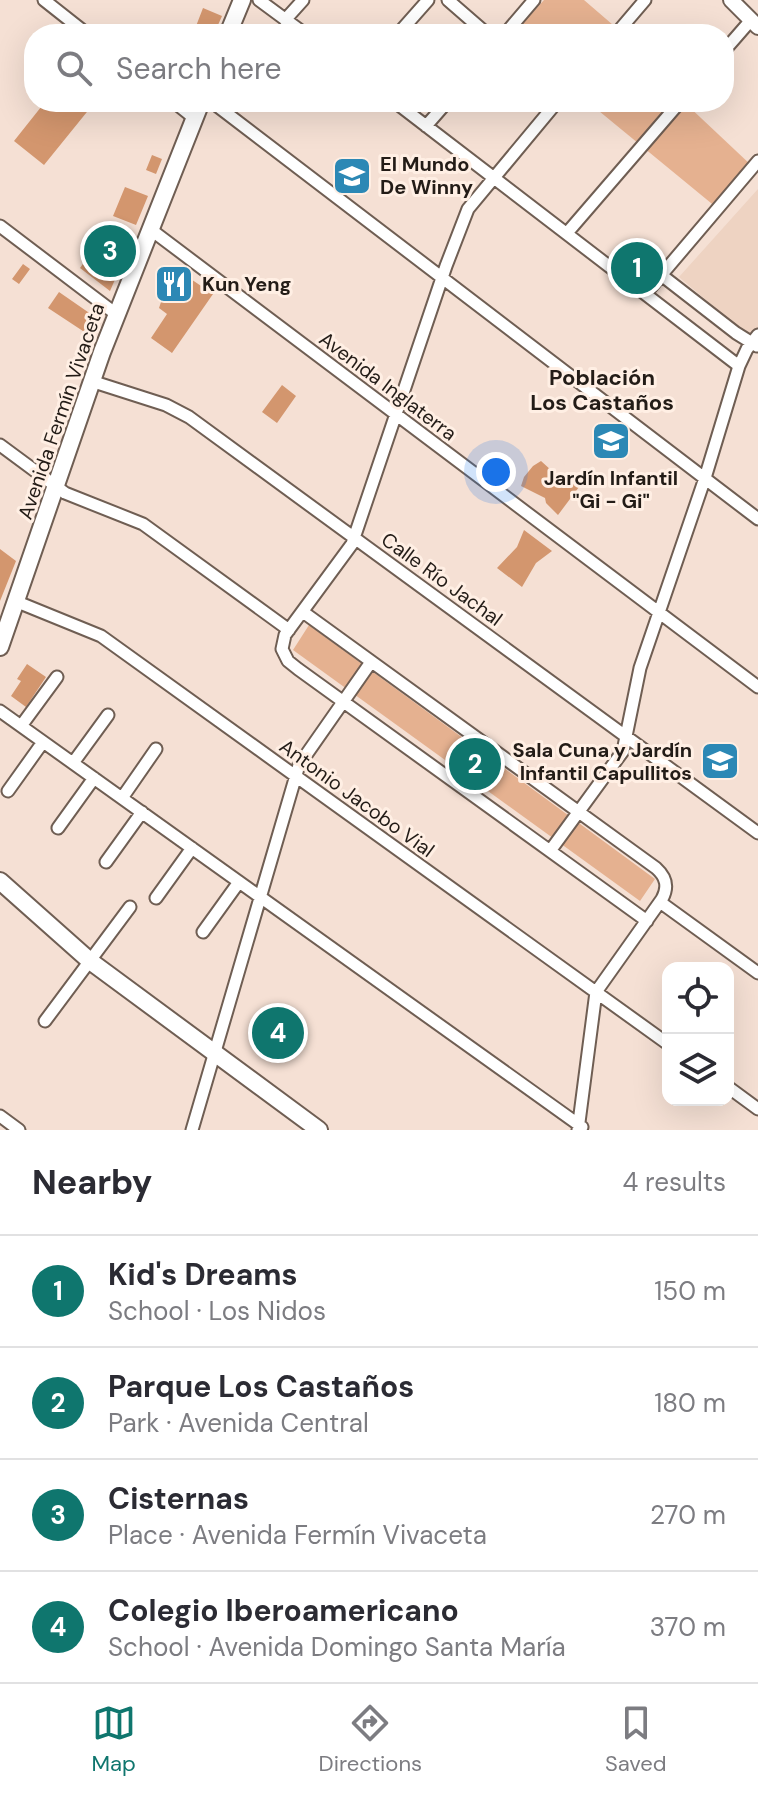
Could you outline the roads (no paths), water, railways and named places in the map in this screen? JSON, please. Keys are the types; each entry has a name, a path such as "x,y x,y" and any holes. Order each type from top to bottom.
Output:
{"main road":[{"path":"232,24 242,0"},
{"name":"Avenida Fermín Vivaceta","path":"0,647 91,381 197,112"},
{"path":"0,881 90,961 319,1130"}],"street":[{"path":"44,0 74,24"},
{"path":"259,0 291,24"},
{"path":"285,20 303,0"},
{"path":"407,24 428,0"},
{"path":"448,0 476,24"},
{"path":"514,24 534,0"},
{"path":"625,24 645,0"},
{"path":"731,0 754,23 734,42"},
{"path":"225,112 758,519"},
{"path":"408,112 739,366"},
{"path":"426,126 438,112"},
{"path":"548,112 493,176 466,215 355,537 281,645 288,661 647,921"},
{"path":"567,233 671,112"},
{"path":"646,293 758,161"},
{"path":"0,226 116,314"},
{"name":"Avenida Inglaterra","path":"150,229 758,687"},
{"path":"550,851 621,754 637,680 658,611 705,478 739,366 756,341 736,333 660,274"},
{"name":"Calle Río Jachal","path":"91,381 181,412 758,833"},
{"path":"0,445 55,487 143,524 289,630"},
{"name":"Antonio Jacobo Vial","path":"15,601 101,636 662,1040"},
{"path":"0,711 581,1128 596,992 660,902 666,891 666,882 656,868 303,612"},
{"path":"192,1130 296,776 307,752 371,662"},
{"path":"21,726 57,677"},
{"path":"73,763 108,715"},
{"path":"8,791 43,742"},
{"path":"122,798 156,749"},
{"path":"58,828 94,778"},
{"path":"106,862 142,812"},
{"path":"156,898 192,848"},
{"path":"203,932 239,882"},
{"path":"660,902 758,973"},
{"path":"45,1021 130,907"},
{"path":"734,1091 758,1109"},
{"path":"0,1116 19,1130"}],"place":[{"name":"El Mundo De Winny","path":"352,176"},
{"name":"Cisternas","path":"110,251"},
{"name":"Kid's Dreams","path":"637,268"},
{"name":"Kun Yeng","path":"174,284"},
{"name":"Jardín Infantil \"Gi - Gi\"","path":"611,441"},
{"name":"Sala Cuna y Jardín Infantil Capullitos","path":"720,761"},
{"name":"Parque Los Castaños","path":"475,764"},
{"name":"Colegio Iberoamericano","path":"278,1033"}],"district":[{"name":"Población Los Castaños","path":"602,390"}]}
